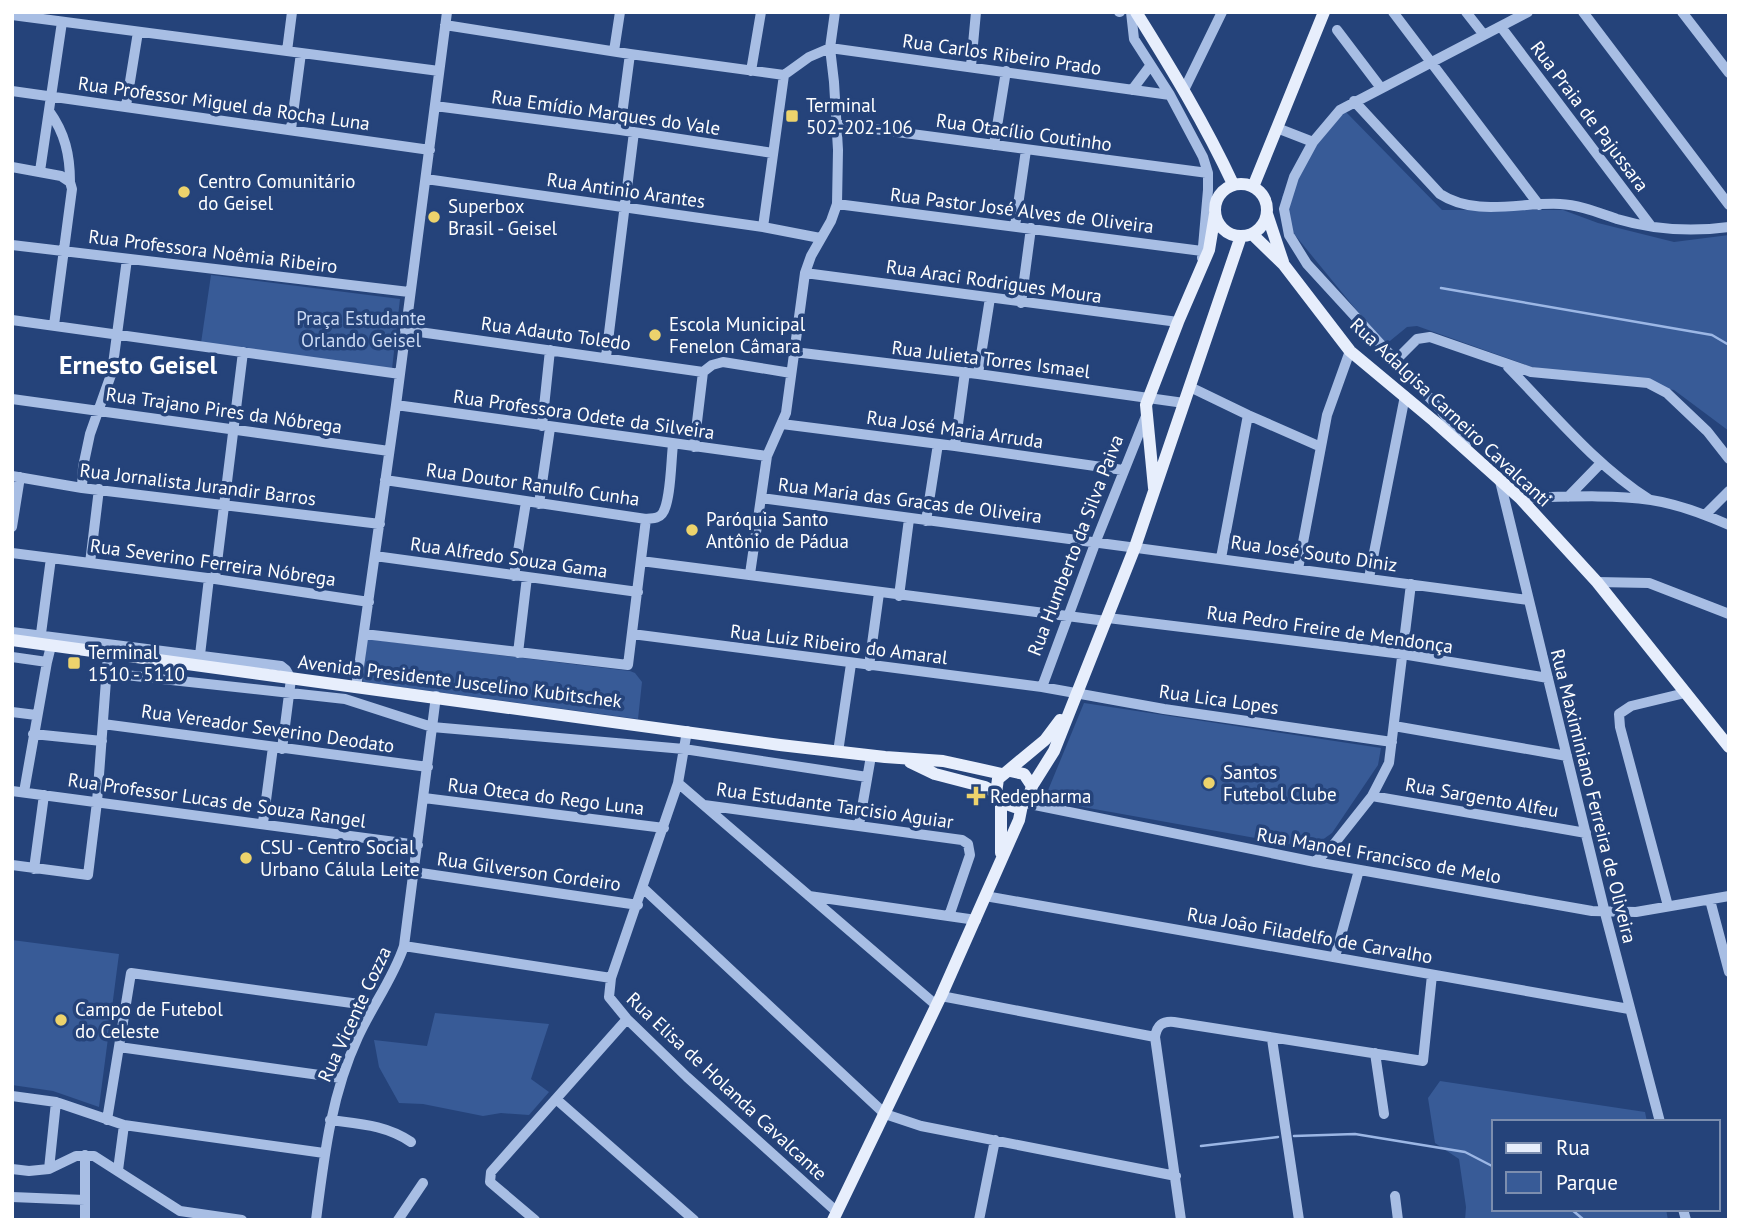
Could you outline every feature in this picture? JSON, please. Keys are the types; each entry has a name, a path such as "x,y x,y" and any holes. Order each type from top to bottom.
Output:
{"main road":[{"path":"1134,12 1184,90 1213,141 1233,184"},
{"path":"1254,187 1324,12"},
{"path":"835,1216 976,920 1019,820 1023,804 1054,751 1135,547 1154,492 1184,403 1246,235 1265,222 1267,214 1264,197 1254,187 1233,184 1221,193 1217,200 1212,240 1202,270 1148,396 1146,416 1154,492"},
{"path":"1215,214 1224,230 1246,235"},
{"name":"Rua Adalgisa Carneiro Cavalcanti","path":"1267,214 1284,265"},
{"name":"Rua Adalgisa Carneiro Cavalcanti","path":"1246,235 1284,265 1350,351 1468,450 1520,498 1597,582 1729,747"},
{"name":"Avenida Presidente Juscelino Kubitschek","path":"12,640 44,642 108,653 139,653 196,660 291,679 356,688 436,696 838,752 943,761 1006,772"},
{"path":"1002,856 998,779 1045,740 1074,700"},
{"path":"903,758 935,774 985,788 1007,806 1023,804"},
{"path":"1006,772 1024,774 1032,786"}],"street":[{"path":"287,51 292,12"},
{"path":"356,688 447,12"},
{"path":"614,51 620,12"},
{"path":"751,71 761,12"},
{"path":"750,574 767,456 786,413 805,273 837,204 839,179 830,48 835,12"},
{"path":"971,66 976,12"},
{"path":"1134,12 1134,39 1195,139 1208,173 1202,270"},
{"path":"1184,90 1222,12"},
{"path":"1393,12 1539,205"},
{"path":"1466,12 1484,35"},
{"path":"1468,450 1449,419 1307,264 1289,235 1284,209 1286,197 1312,142 1332,118 1354,101 1528,12"},
{"path":"1583,12 1729,205"},
{"path":"1682,12 1729,73"},
{"path":"12,15 46,16 62,22 439,72"},
{"path":"40,171 62,22"},
{"path":"445,25 783,75 809,57 830,48"},
{"name":"Rua Praia de Pajussara","path":"1501,27 1651,226"},
{"path":"1337,30 1381,88"},
{"path":"126,106 138,32"},
{"name":"Rua Carlos Ribeiro Prado","path":"830,48 1170,95"},
{"path":"291,129 300,53"},
{"path":"620,130 629,54"},
{"path":"1132,90 1150,66"},
{"path":"994,145 1006,71"},
{"path":"764,227 783,75"},
{"name":"Rua Professor Miguel da Rocha Luna","path":"12,90 430,150"},
{"path":"1354,101 1440,194 1451,201 1497,208 1576,206 1651,226 1689,231 1729,227"},
{"name":"Rua Emídio Marques do Vale","path":"435,106 773,153"},
{"path":"49,111 65,140 71,186 54,325"},
{"name":"Rua Otacílio Coutinho","path":"836,124 1208,173"},
{"path":"1277,128 1312,142"},
{"path":"606,357 634,132"},
{"path":"1015,226 1026,150"},
{"path":"12,167 61,176 71,186"},
{"name":"Rua Antinio Arantes","path":"426,179 764,227 820,238"},
{"name":"Rua Pastor José Alves de Oliveira","path":"837,204 1202,251"},
{"path":"1021,303 1031,228"},
{"name":"Rua Professora Noêmia Ribeiro","path":"12,244 410,292"},
{"path":"82,488 90,433 112,372 127,259"},
{"name":"Rua Araci Rodrigues Moura","path":"805,273 1178,322"},
{"path":"978,374 990,298"},
{"path":"12,320 400,374"},
{"name":"Rua Adauto Toledo","path":"405,330 703,372"},
{"path":"1394,362 1417,339 1430,337 1506,365 1542,374 1635,381 1667,393 1707,431 1729,459"},
{"path":"539,504 550,350"},
{"path":"1298,569 1327,415 1350,351"},
{"path":"189,683 196,660 225,504 243,352"},
{"name":"Rua Julieta Torres Ismael","path":"794,352 965,372 1184,403"},
{"path":"694,447 703,372 712,365 723,362 791,373"},
{"path":"1506,365 1601,463 1629,487 1650,500"},
{"path":"955,446 965,372"},
{"path":"1190,387 1321,446"},
{"path":"1369,578 1405,396"},
{"name":"Rua Trajano Pires da Nóbrega","path":"12,399 389,451"},
{"name":"Rua Professora Odete da Silveira","path":"396,405 767,456"},
{"path":"1221,558 1248,415"},
{"name":"Rua Humberto da Silva Paiva","path":"1042,687 1123,470 1146,416"},
{"name":"Rua José Maria Arruda","path":"782,424 1123,470"},
{"name":"Rua Doutor Ranulfo Cunha","path":"385,480 646,519 660,516 664,512 673,444"},
{"path":"926,521 938,444"},
{"path":"1568,497 1601,463"},
{"path":"12,527 16,477"},
{"name":"Rua Jornalista Jurandir Barros","path":"16,477 82,488 380,524"},
{"name":"Rua Maximiniano Ferreira de Oliveira","path":"1499,477 1605,913 1659,1120"},
{"path":"90,563 99,489"},
{"path":"1705,515 1729,491"},
{"name":"Rua Maria das Gracas de Oliveira","path":"761,498 1096,541"},
{"path":"1520,498 1650,500 1705,515 1729,525"},
{"path":"514,576 526,502"},
{"path":"365,634 628,665 646,519"},
{"path":"899,596 909,519"},
{"name":"Rua José Souto Diniz","path":"1096,541 1528,600"},
{"name":"Rua Severino Ferreira Nóbrega","path":"12,553 212,578 369,602"},
{"name":"Rua Alfredo Souza Gama","path":"375,556 638,592"},
{"path":"24,793 47,662 44,642 51,558"},
{"name":"Rua Pedro Freire de Mendonça","path":"641,561 1068,617 1107,619 1402,654 1548,678"},
{"path":"518,653 527,577"},
{"path":"1597,582 1648,583 1728,614"},
{"path":"1315,862 1334,844 1372,796 1390,763 1411,584"},
{"path":"869,666 879,593"},
{"path":"12,632 44,642 139,653 137,677"},
{"name":"Rua Luiz Ribeiro do Amaral","path":"632,634 1042,687"},
{"path":"13,867 88,875 97,802 108,653"},
{"path":"12,657 47,662"},
{"path":"838,752 851,664"},
{"path":"107,674 345,699 432,727 684,749 867,777"},
{"path":"263,824 291,679"},
{"name":"Rua Lica Lopes","path":"1042,687 1074,700 1164,709 1392,742"},
{"path":"1668,906 1619,714 1631,706 1685,693"},
{"name":"Rua Vicente Cozza","path":"316,1220 324,1153 341,1078 374,1006 397,967 404,946 436,696"},
{"path":"12,712 36,715"},
{"name":"Rua Vereador Severino Deodato","path":"103,724 428,767"},
{"path":"1394,726 1567,756"},
{"path":"404,946 611,978 678,783 687,731"},
{"path":"33,734 102,741"},
{"path":"776,763 780,744"},
{"path":"859,825 871,755"},
{"path":"678,783 809,896 939,1001 1155,1037"},
{"name":"Rua Professor Lucas de Souza Rangel","path":"12,791 418,845"},
{"path":"34,869 44,795"},
{"name":"Rua Sargento Alfeu","path":"1372,796 1586,833"},
{"name":"Rua Oteca do Rego Luna","path":"424,798 664,828"},
{"name":"Rua Manoel Francisco de Melo","path":"1023,804 1315,862 1605,913 1636,912 1729,897"},
{"name":"Rua Estudante Tarcisio Aguiar","path":"704,805 945,837 968,844 970,855 949,916"},
{"path":"1335,957 1359,870"},
{"name":"Rua Gilverson Cordeiro","path":"414,872 638,905"},
{"path":"643,887 885,1115 921,1126 1176,1176"},
{"path":"809,896 976,920"},
{"name":"Rua João Filadelfo de Carvalho","path":"985,896 1629,1009"},
{"path":"1710,900 1729,972"},
{"path":"107,1120 131,973 374,1006"},
{"path":"1181,1220 1155,1037 1158,1027 1167,1022 1423,1061 1432,975"},
{"name":"Rua Elisa de Holanda Cavalcante","path":"611,978 609,997 627,1019 835,1216"},
{"path":"535,1220 490,1182 491,1172 627,1019"},
{"path":"1272,1039 1299,1220"},
{"path":"119,1047 341,1078"},
{"path":"1375,1053 1384,1115"},
{"path":"12,1096 56,1102 124,1125 324,1153"},
{"path":"556,1099 694,1220"},
{"path":"49,1169 56,1102"},
{"path":"330,1120 382,1127 411,1142"},
{"path":"118,1170 124,1125"},
{"path":"979,1220 995,1140"},
{"path":"85,1154 85,1220"},
{"path":"12,1169 49,1169 85,1154 104,1160 187,1216 242,1220"},
{"path":"398,1220 424,1183"},
{"path":"1395,1196 1398,1220"},
{"path":"12,1197 85,1200"}],"green space":[{"path":"1344,110 1442,210 1563,210 1598,223 1674,242 1729,235 1729,431 1674,390 1532,367 1417,326 1407,327 1385,345 1281,218 1282,197 1306,147"},
{"name":"Praça Estudante Orlando Geisel","path":"211,275 400,299 392,369 201,343"},
{"path":"367,639 630,671 642,682 638,719 363,682"},
{"name":"Santos Futebol Clube","path":"1084,703 1381,748 1378,765 1332,833 1311,848 1044,800"},
{"name":"Campo de Futebol do Celeste","path":"12,940 119,954 99,1107 53,1091 12,1085"},
{"path":"435,1013 549,1024 531,1079 549,1092 529,1115 501,1113 483,1116 423,1104 399,1103 379,1067 374,1040 427,1046"},
{"path":"1440,1081 1645,1112 1647,1120 1492,1120 1492,1211 1666,1211 1668,1220 1465,1220 1466,1207 1459,1159 1435,1143 1428,1098"}],"waterway":[{"path":"1441,288 1712,335 1729,345"},
{"path":"1294,1136 1355,1134 1465,1152 1492,1166"},
{"path":"1201,1146 1278,1137"},
{"path":"1573,1211 1584,1220"}],"place":[{"name":"Terminal 502-202-106","path":"792,116"},
{"name":"Centro Comunitário do Geisel","path":"184,192"},
{"name":"Superbox Brasil - Geisel","path":"434,217"},
{"name":"Escola Municipal Fenelon Câmara","path":"655,335"},
{"name":"Paróquia Santo Antônio de Pádua","path":"692,530"},
{"name":"Terminal 1510 - 5110","path":"74,663"},
{"name":"Santos Futebol Clube","path":"1209,783"},
{"name":"Redepharma","path":"976,796"},
{"name":"CSU - Centro Social Urbano Cálula Leite","path":"246,858"},
{"name":"Campo de Futebol do Celeste","path":"61,1020"}],"district":[{"name":"Ernesto Geisel","path":"138,364"}]}
